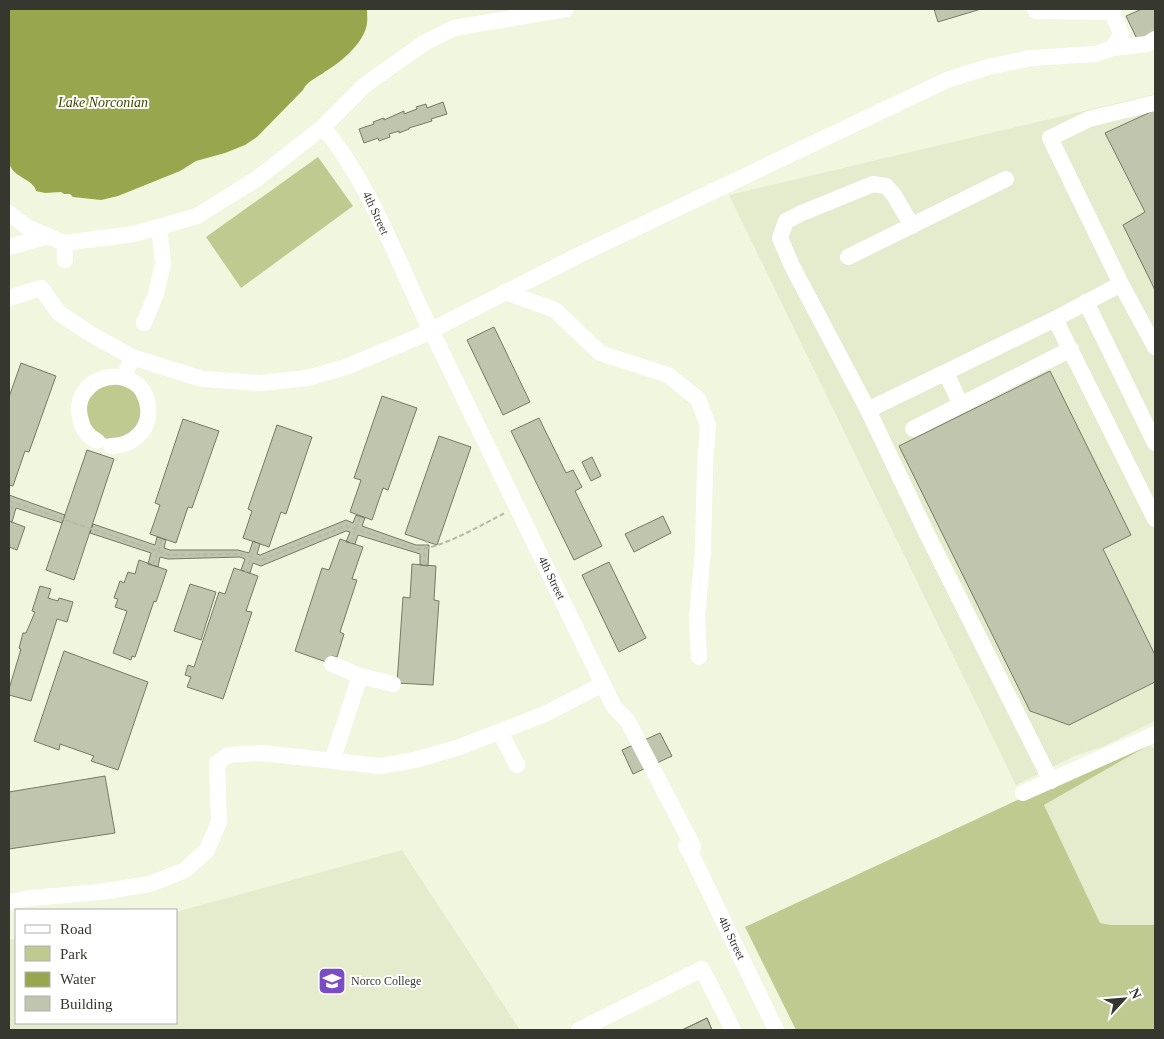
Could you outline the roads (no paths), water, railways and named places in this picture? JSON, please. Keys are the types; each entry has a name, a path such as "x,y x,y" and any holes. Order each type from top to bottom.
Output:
{"street":[{"path":"9,213 27,227 64,243 134,234 197,216 258,178 323,127 366,85 424,43 454,28 566,9"},
{"path":"1035,9 1036,11 1112,10 1121,34 1113,48"},
{"path":"9,298 41,288 59,313 89,333 132,357 202,378 261,383 307,378 346,368 431,330 505,292 946,80 988,67 1032,58 1095,54 1113,48 1147,44 1155,40"},
{"path":"1155,103 1089,119 1050,138 1121,284 1155,347"},
{"name":"4th Street","path":"323,127 337,144 359,178 614,707 649,738 685,811 692,850 776,1030"},
{"path":"848,258 1006,179"},
{"path":"912,226 886,186 874,184 802,212 786,221 780,238 792,266 868,410 927,534 1050,781"},
{"path":"9,239 27,227"},
{"path":"144,324 156,294 163,264 159,227"},
{"path":"9,247 48,236"},
{"path":"64,243 65,260"},
{"path":"868,410 1056,319 1121,284"},
{"path":"505,292 555,310 600,353 668,375 698,399 708,425 703,550 698,617 699,657"},
{"path":"1086,302 1150,417 1155,443"},
{"path":"1056,319 1155,519"},
{"path":"913,429 1071,349"},
{"path":"124,378 132,357"},
{"path":"946,373 961,405"},
{"path":"104,377 124,378 139,387 144,394 148,403 147,421 138,436 131,442 123,445 104,443 92,439 82,425 79,416 82,396 95,381 104,377"},
{"path":"332,664 360,676 393,684"},
{"path":"332,761 360,676"},
{"path":"9,902 31,898 100,892 150,884 185,870 207,850 219,822 217,764 228,755 262,753 380,766 416,760 458,748 500,732 544,714 603,684"},
{"path":"614,707 637,758 673,827 692,850"},
{"path":"500,732 517,765"},
{"path":"1024,793 1155,734"},
{"path":"579,1030 702,969 733,1030"}],"water":[{"name":"Lake Norconian","path":"9,9 367,9 367,21 360,41 350,53 307,84 257,137 245,145 196,161 180,171 118,196 101,200 73,197 70,194 61,192 45,193 36,191 32,184 11,168 9,163"}],"place":[{"name":"Norco College","path":"332,981"}]}
